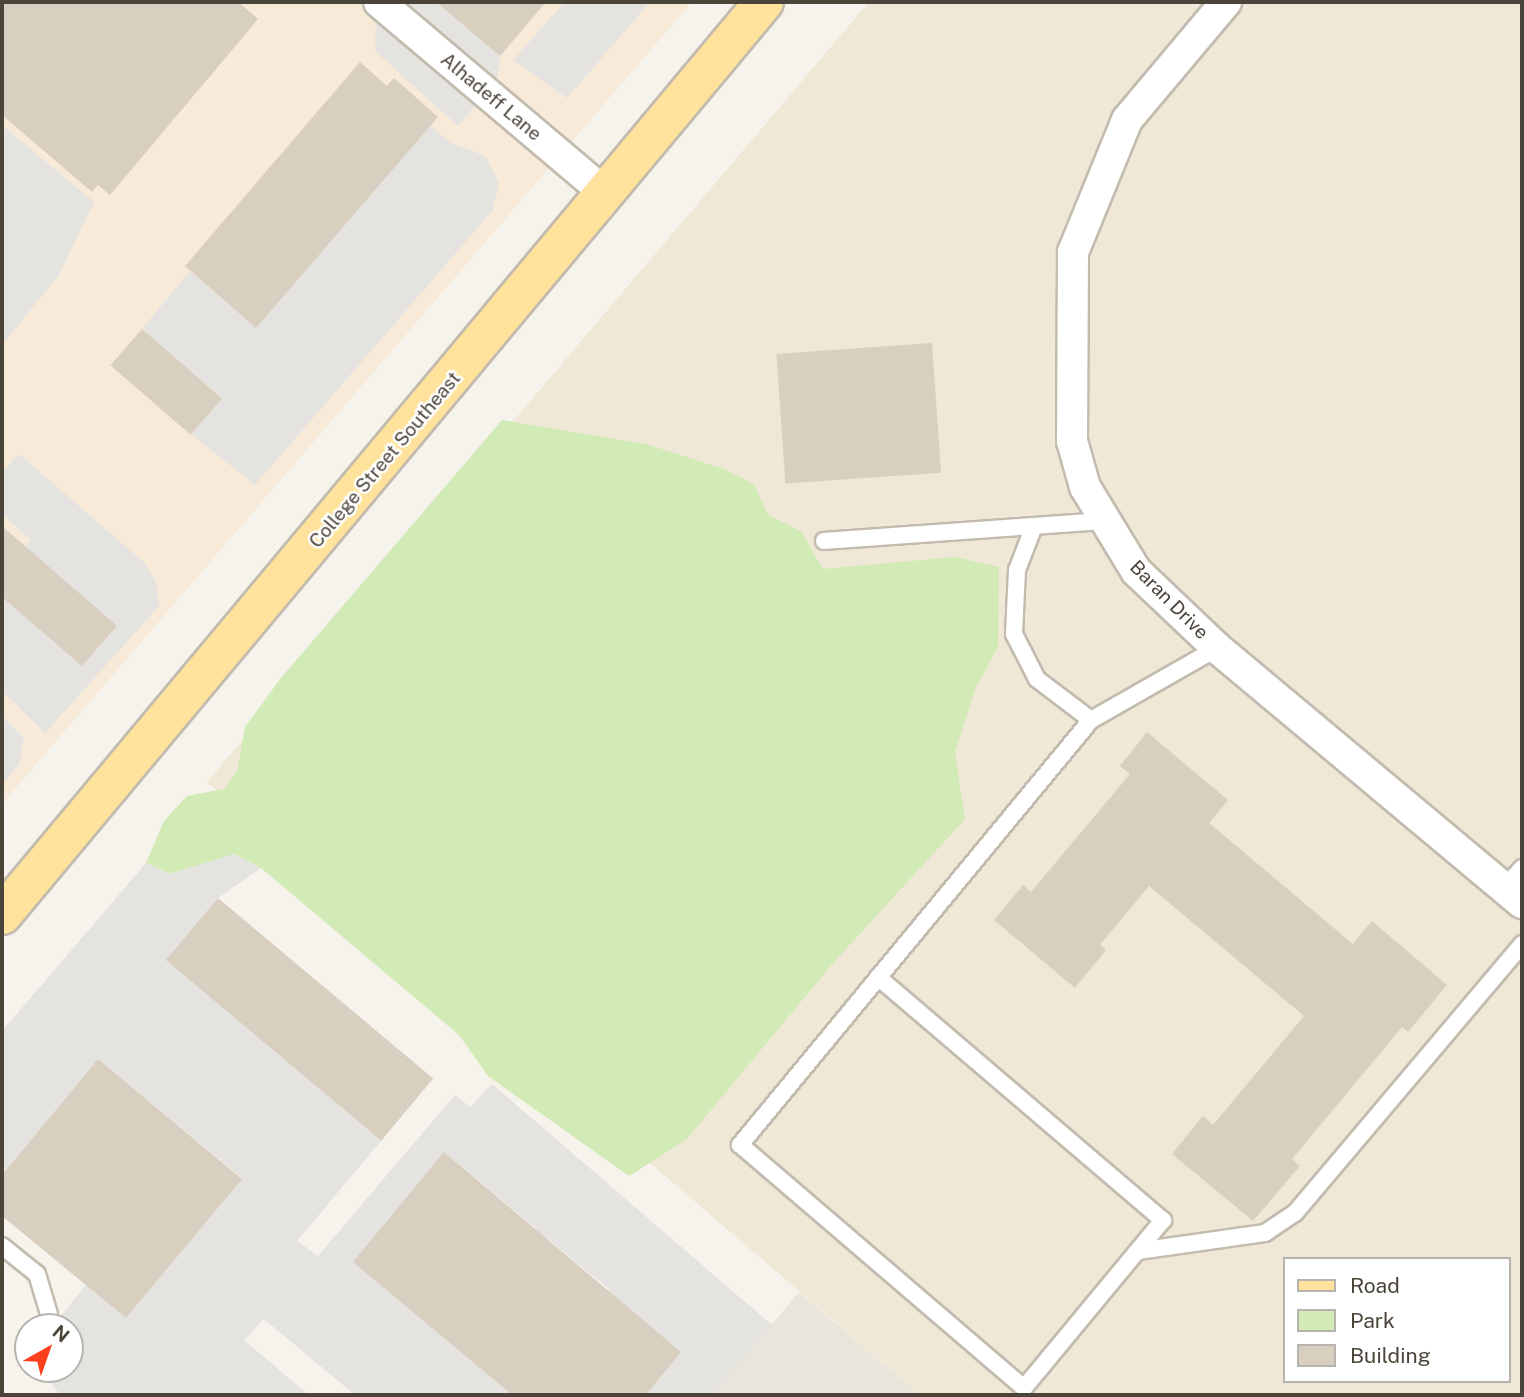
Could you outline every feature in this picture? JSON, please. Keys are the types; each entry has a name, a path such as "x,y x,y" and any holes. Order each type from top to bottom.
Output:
{"main road":[{"name":"College Street Southeast","path":"2,915 393,453 604,192 764,2"}],"street":[{"name":"Alhadeff Lane","path":"379,2 604,192"},
{"name":"Baran Drive","path":"1226,2 1127,120 1073,252 1072,440 1085,487 1102,521 1136,571 1217,648 1516,886"}],"lane":[{"path":"824,541 1102,521"},
{"path":"1034,526 1017,570 1014,634 1037,680 1091,720"},
{"path":"878,977 1163,1220 1024,1388 740,1145 878,977 1091,720 1217,648"},
{"path":"1138,1251 1265,1233 1295,1213 1522,944"},
{"path":"2,1246 37,1274 49,1313"}],"shaded area":[{"path":"2,2 692,2 2,804"},
{"path":"356,2 436,2 500,56 498,77 458,126 375,51 376,17"},
{"path":"565,2 650,2 567,98 513,60"},
{"path":"869,2 1522,2 1522,1395 920,1395 207,782"},
{"path":"2,125 94,202 59,275 2,345"},
{"path":"430,125 451,143 485,156 499,182 493,210 255,485 191,434 222,398 142,329 190,271 256,328"},
{"path":"19,454 146,564 156,583 159,606 45,733 2,691 2,573 31,540 2,514 2,472","holes":["29,620 117,626 82,666"]},
{"path":"2,716 24,738 19,764 2,785"},
{"path":"234,854 261,868 218,898 167,960 381,1141 297,1241 318,1256 455,1095 470,1107 492,1084 772,1325 713,1395 646,1395 681,1352 620,1302 543,1395 523,1395 610,1290 548,1239 457,1349 512,1395 355,1395 264,1319 244,1340 309,1395 60,1395 51,1383 84,1383 84,1313 63,1313 86,1285 126,1318 242,1178 98,1059 2,1175 2,1031 146,863 170,874","holes":["444,1152 537,1229 446,1339"]},
{"path":"799,1292 920,1395 713,1395"}],"green space":[{"path":"502,420 646,444 724,469 754,484 768,515 801,531 823,569 955,557 999,567 998,646 975,690 955,752 965,819 834,962 686,1140 629,1176 488,1076 459,1035 261,868 234,854 170,874 146,863 164,821 187,796 224,789 237,771 245,727 281,678"}],"building":[{"path":"2,2 238,2 258,19 110,195 98,185 92,192 2,115"},
{"path":"436,2 546,2 500,56"},
{"path":"360,62 387,86 394,78 438,117 256,328 185,266"},
{"path":"142,329 222,399 191,435 111,365"},
{"path":"932,343 941,473 785,484 776,354"},
{"path":"2,526 117,626 82,666 2,597"},
{"path":"1147,732 1228,800 1209,823 1353,944 1372,921 1447,985 1408,1032 1402,1027 1292,1159 1300,1166 1253,1221 1172,1154 1203,1116 1213,1125 1304,1016 1149,886 1100,945 1106,950 1075,988 994,920 1023,885 1031,892 1130,774 1120,766"},
{"path":"218,898 433,1079 381,1141 166,960"},
{"path":"98,1059 242,1179 126,1318 2,1216 2,1175"},
{"path":"444,1152 681,1352 646,1395 512,1395 353,1262"}]}
